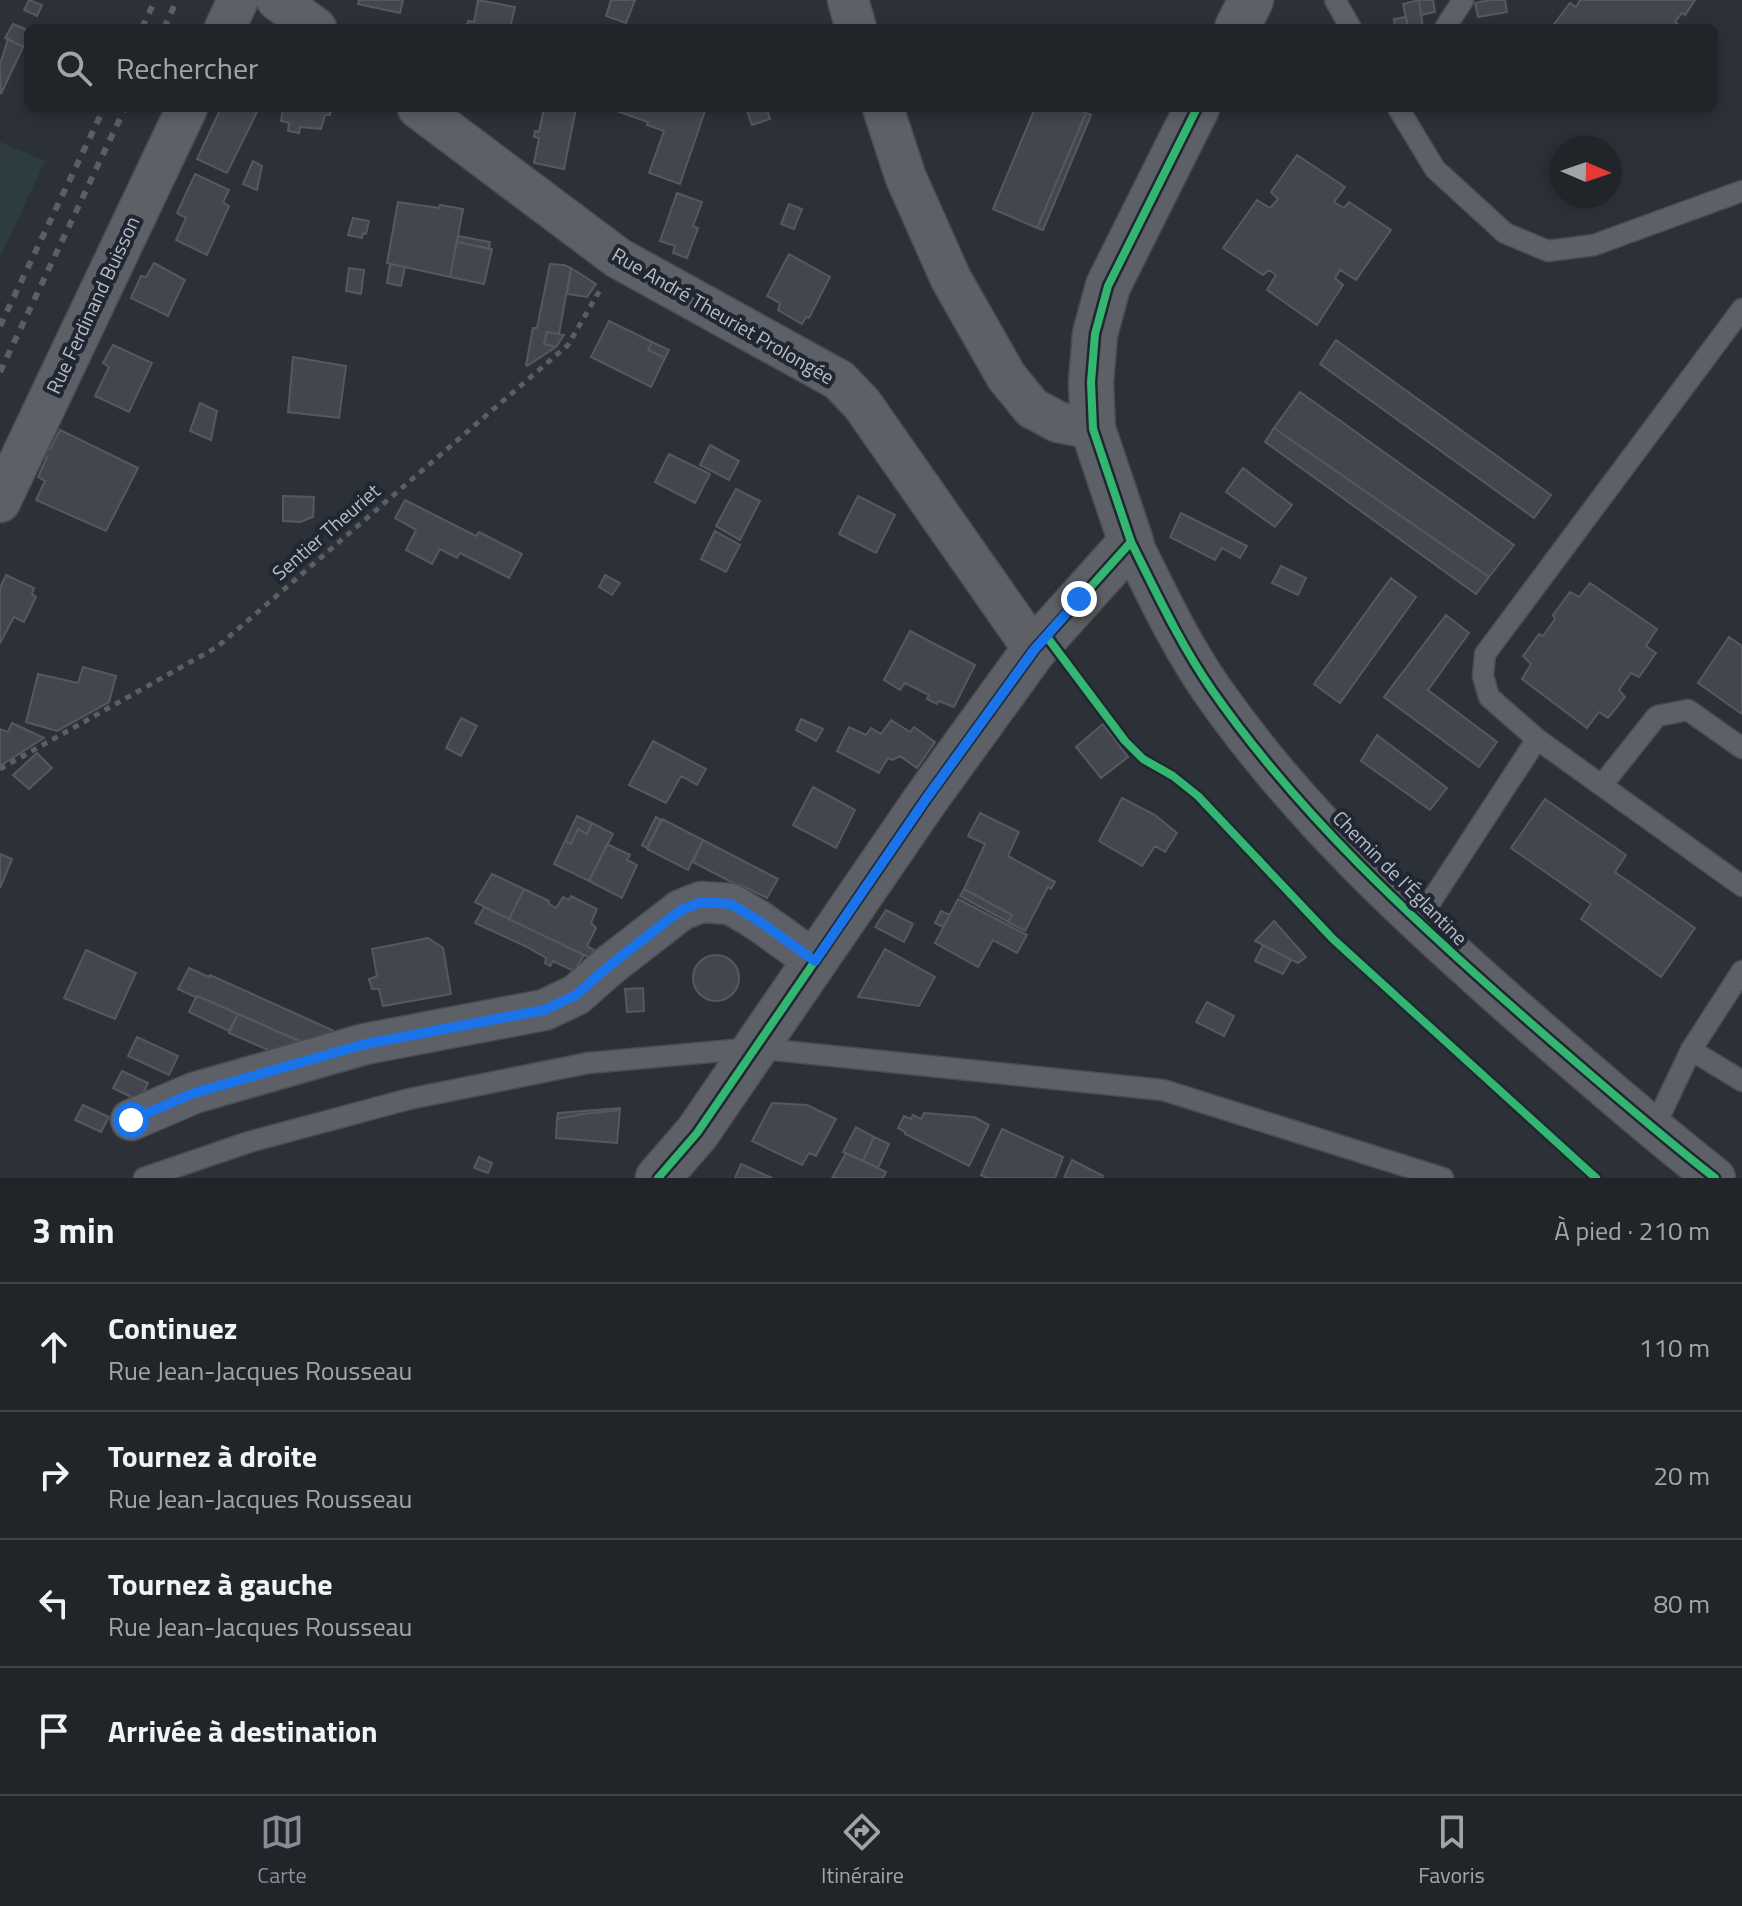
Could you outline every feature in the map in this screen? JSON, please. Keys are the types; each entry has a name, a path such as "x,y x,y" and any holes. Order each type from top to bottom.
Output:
{"street":[{"path":"227,24 238,0"},
{"path":"277,0 310,24"},
{"path":"848,0 855,24"},
{"path":"1239,24 1251,0"},
{"name":"Rue Ferdinand Buisson","path":"0,502 185,112"},
{"name":"Rue André Theuriet Prolongée","path":"423,112 618,258 839,380 884,434 1034,650"},
{"path":"884,112 906,178 951,279 1006,376 1032,408 1058,422 1093,429"},
{"path":"658,1178 697,1133 926,799 1034,650 1131,542 1093,429 1091,382 1095,334 1108,286 1195,112"},
{"name":"Chemin de l'Églantine","path":"1131,542 1166,614 1212,689 1268,763 1359,865 1451,953 1653,1130 1715,1178"},
{"path":"131,1120 194,1093 365,1044 544,1010 576,995 681,910 701,902 731,904 815,961"}],"lane":[{"path":"1335,0 1349,24"},
{"path":"1448,24 1463,0"},
{"path":"1400,112 1435,169 1505,233 1548,251 1594,245 1742,191"},
{"path":"1742,309 1485,654 1483,676 1489,697 1537,739 1742,886"},
{"path":"1602,785 1657,716 1688,710 1742,748"},
{"path":"1418,921 1537,739"},
{"path":"1653,1130 1691,1050 1741,974"},
{"path":"144,1178 249,1142 409,1099 588,1063 755,1048 1163,1090 1443,1178"},
{"path":"1691,1050 1742,1081"}],"shaded area":[{"path":"0,142 45,161 0,257"}],"building":[{"path":"29,0 42,5 37,16 24,10"},
{"path":"359,0 403,0 400,13 358,4"},
{"path":"478,0 515,7 511,24 467,24 468,21 474,22"},
{"path":"611,0 635,0 626,23 606,16"},
{"path":"1419,0 1433,0 1435,12 1421,15"},
{"path":"1419,0 1422,24 1407,24 1403,4"},
{"path":"1505,0 1507,12 1478,17 1475,3"},
{"path":"1580,0 1695,0 1685,15 1682,13 1675,22 1678,24 1554,24 1570,3 1576,7"},
{"path":"1406,17 1407,24 1395,24 1394,19"},
{"path":"13,24 24,28 23,47 5,38"},
{"path":"8,39 23,47 1,94 0,64"},
{"path":"219,112 257,112 227,173 197,159"},
{"path":"282,112 330,112 330,115 325,115 321,129 300,127 299,133 288,131 289,123 281,121"},
{"path":"543,112 575,112 564,169 534,163 539,138 534,137 535,131 539,132"},
{"path":"620,112 705,112 680,184 649,173 664,131 647,125 648,122"},
{"path":"747,112 767,112 770,119 752,125"},
{"path":"1033,112 1086,113 1037,228 993,209"},
{"path":"1086,113 1091,115 1043,230 1037,228"},
{"path":"1297,155 1345,187 1334,202 1344,208 1349,202 1391,230 1356,280 1340,270 1335,278 1343,285 1317,325 1267,290 1276,275 1269,270 1263,275 1223,248 1257,200 1270,208 1278,199 1271,192"},
{"path":"253,161 262,166 257,190 243,184"},
{"path":"195,174 229,190 223,202 229,206 207,255 176,240 186,218 177,213"},
{"path":"677,193 702,202 693,226 698,228 687,258 673,253 675,246 660,241"},
{"path":"398,202 463,209 450,277 387,263"},
{"path":"789,204 802,209 794,229 781,224"},
{"path":"353,218 369,221 362,238 348,235"},
{"path":"458,236 490,242 489,249 457,242"},
{"path":"457,242 492,249 484,284 450,277"},
{"path":"789,254 830,277 809,318 806,317 802,324 778,310 780,303 767,296"},
{"path":"154,263 185,280 168,316 131,298 141,276 146,277"},
{"path":"390,264 405,267 401,286 387,283"},
{"path":"550,264 571,268 559,334 547,332 544,344 556,347 527,366 533,328 537,328"},
{"path":"349,268 364,270 361,294 346,291"},
{"path":"571,268 596,284 587,297 567,294"},
{"path":"609,321 652,342 648,350 665,358 651,387 591,357"},
{"path":"547,332 564,335 556,347 544,344"},
{"path":"1336,340 1551,495 1534,518 1320,364"},
{"path":"652,342 669,350 665,358 648,350"},
{"path":"113,345 152,363 129,412 95,396 109,367 103,363"},
{"path":"293,357 346,366 339,418 288,412"},
{"path":"1300,392 1514,545 1489,577 1274,428"},
{"path":"200,403 217,411 211,440 190,431"},
{"path":"1274,428 1489,577 1476,594 1265,442"},
{"path":"60,430 138,468 106,531 36,500 45,481 38,477 47,457 41,455 44,447 50,449"},
{"path":"710,445 739,461 729,480 700,465"},
{"path":"669,454 710,474 695,503 655,482"},
{"path":"1243,468 1292,505 1275,527 1226,492"},
{"path":"736,489 760,501 740,540 716,526"},
{"path":"283,496 314,497 313,517 300,522 283,521"},
{"path":"858,496 895,515 876,553 839,534"},
{"path":"405,500 476,536 479,532 522,554 509,578 460,553 457,558 440,549 432,564 406,550 416,530 395,518"},
{"path":"1181,513 1247,546 1240,558 1222,548 1215,560 1170,537"},
{"path":"715,531 740,545 726,572 701,559"},
{"path":"1281,566 1306,578 1298,595 1272,583"},
{"path":"6,575 34,588 32,594 36,597 24,622 14,617 0,643 0,588"},
{"path":"605,575 620,583 612,595 599,587"},
{"path":"1391,578 1416,597 1340,703 1314,684"},
{"path":"1590,583 1657,629 1646,646 1656,653 1639,677 1631,673 1619,690 1625,697 1608,718 1599,712 1587,728 1522,679 1531,664 1523,656 1539,634 1543,636 1555,619 1553,615 1570,592 1579,597"},
{"path":"1446,615 1469,633 1428,690 1497,742 1479,767 1384,697"},
{"path":"910,631 975,665 954,707 939,701 937,704 927,699 929,695 905,683 900,690 884,680"},
{"path":"1729,637 1742,646 1742,714 1698,683"},
{"path":"83,667 116,676 109,702 57,731 26,722 38,674 78,683"},
{"path":"461,718 477,726 461,756 446,748"},
{"path":"801,719 823,729 816,741 796,730"},
{"path":"891,720 910,732 914,727 935,742 917,768 900,756 893,760 888,758 879,773 837,751 849,727 866,735 871,728 881,734"},
{"path":"12,723 44,738 0,766 0,729 8,732"},
{"path":"1103,724 1128,757 1101,778 1076,747"},
{"path":"1377,735 1447,788 1430,810 1361,761"},
{"path":"653,741 706,769 697,785 681,776 666,803 629,785"},
{"path":"37,753 52,768 29,789 13,775"},
{"path":"813,787 855,810 836,848 793,825"},
{"path":"1122,798 1155,815 1177,833 1165,852 1155,846 1142,866 1099,841"},
{"path":"1545,799 1626,855 1615,872 1695,928 1661,977 1581,919 1591,904 1511,848"},
{"path":"980,813 1019,832 1008,856 1055,882 1051,889 1048,887 1025,931 1008,922 1012,915 964,889 985,844 968,836"},
{"path":"577,816 592,823 587,834 578,829 571,844 565,841"},
{"path":"656,817 661,820 647,848 642,845"},
{"path":"662,819 703,840 688,870 647,849"},
{"path":"592,823 613,834 589,881 554,864 565,841 571,844 578,829 587,834"},
{"path":"703,840 778,879 767,898 693,862"},
{"path":"607,844 630,855 627,860 637,865 622,898 589,881"},
{"path":"0,854 12,859 0,888"},
{"path":"492,874 524,889 509,919 475,902"},
{"path":"524,889 549,901 556,908 563,897 569,900 571,896 597,909 591,923 596,928 587,946 594,950 590,958 509,919"},
{"path":"964,889 1012,915 1008,922 960,896"},
{"path":"958,899 1027,935 1017,953 993,940 978,967 935,943"},
{"path":"484,907 584,955 574,971 553,961 550,966 545,963 546,958 527,947 475,923"},
{"path":"886,910 913,924 904,942 875,927"},
{"path":"941,911 950,915 943,927 935,923"},
{"path":"1274,921 1306,957 1298,963 1255,941"},
{"path":"428,938 443,948 451,994 383,1006 379,989 372,989 369,979 377,976 372,949"},
{"path":"1263,945 1291,960 1283,974 1255,961"},
{"path":"885,949 935,977 919,1006 858,997"},
{"path":"86,950 136,973 115,1019 64,998"},
{"path":"716,955 732,962 739,978 732,994 716,1001 700,994 693,978 700,962"},
{"path":"189,968 341,1034 309,1045 197,998 178,989"},
{"path":"643,988 644,1011 627,1012 625,989"},
{"path":"198,996 238,1014 229,1031 189,1012"},
{"path":"1207,1002 1234,1016 1224,1036 1196,1022"},
{"path":"238,1014 303,1043 273,1052 229,1033"},
{"path":"137,1037 178,1056 169,1075 128,1056"},
{"path":"122,1071 148,1083 139,1101 113,1088"},
{"path":"772,1103 807,1105 836,1119 816,1156 809,1153 802,1165 752,1141"},
{"path":"83,1105 109,1117 101,1132 75,1120"},
{"path":"620,1110 557,1119 558,1113"},
{"path":"620,1110 617,1143 556,1138 557,1119"},
{"path":"924,1113 974,1117 989,1125 969,1166 898,1128 904,1116 911,1119 913,1115 921,1119"},
{"path":"856,1127 874,1137 863,1161 843,1152"},
{"path":"1002,1129 1063,1157 1055,1178 987,1178 981,1175"},
{"path":"874,1137 889,1144 878,1168 863,1161"},
{"path":"846,1153 886,1172 883,1178 832,1178"},
{"path":"479,1157 492,1163 488,1173 474,1168"},
{"path":"1072,1160 1103,1176 1102,1178 1064,1178"},
{"path":"741,1164 772,1178 735,1178"}],"railway":[{"path":"144,24 155,0"},
{"path":"166,24 177,0"},
{"path":"0,326 102,112"},
{"path":"0,372 123,112"}],"cycle path":[{"path":"658,1178 697,1133 926,799 1034,650 1131,542 1093,429 1091,382 1095,334 1108,286 1195,112"},
{"path":"1131,542 1179,636 1212,690 1319,823 1399,904 1483,981 1619,1100 1715,1178"},
{"path":"1047,637 1125,741 1143,759 1173,776 1198,796 1333,939 1596,1178"}],"route":[{"path":"131,1120 194,1093 365,1044 544,1010 576,995 681,910 701,902 731,904 815,961 926,799 1034,650 1079,599"}]}
